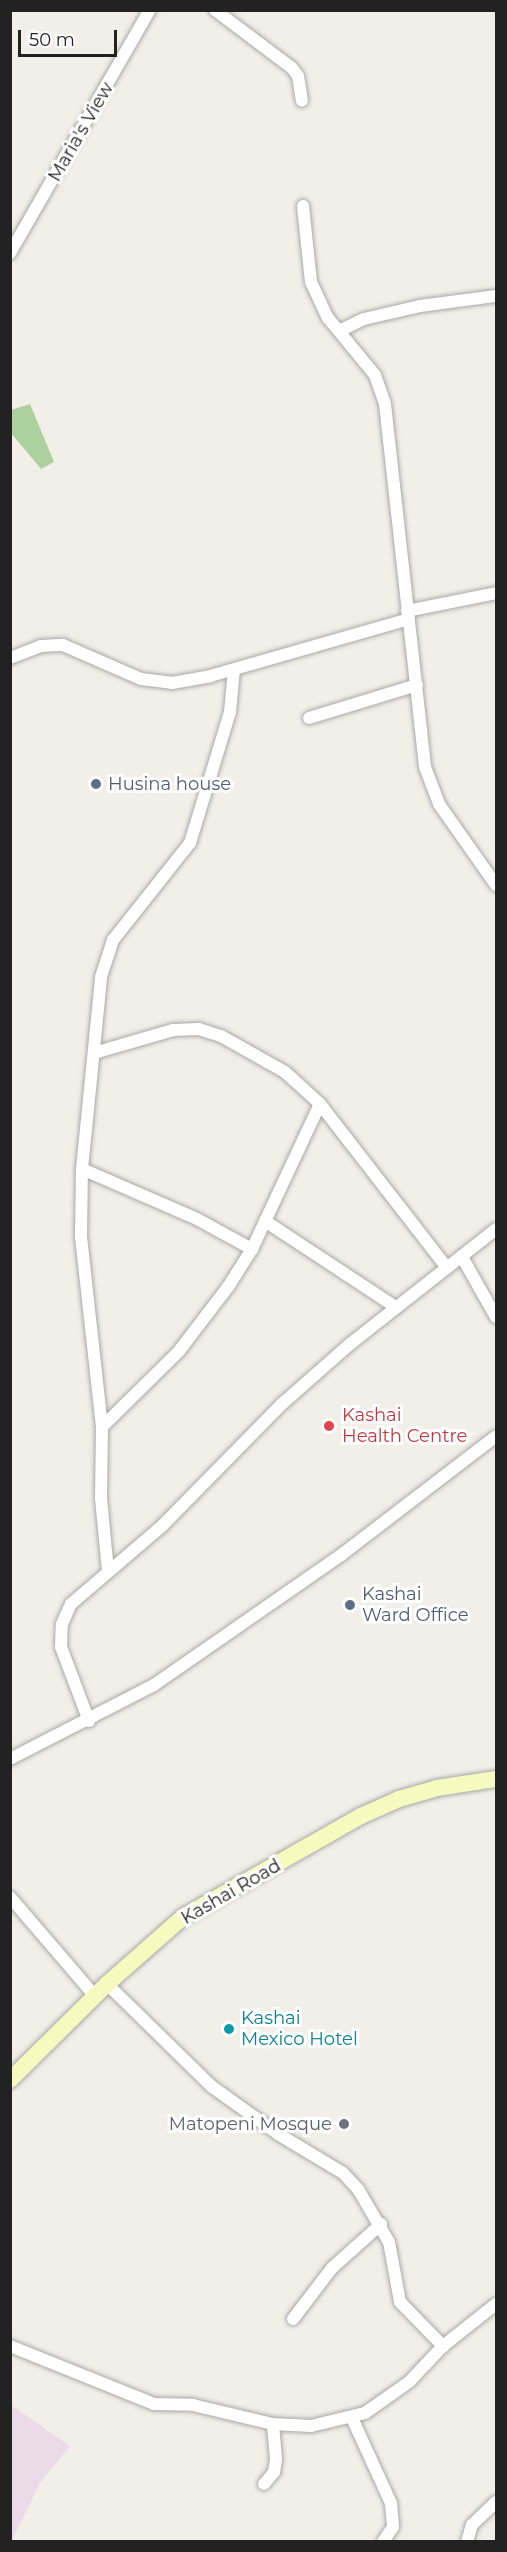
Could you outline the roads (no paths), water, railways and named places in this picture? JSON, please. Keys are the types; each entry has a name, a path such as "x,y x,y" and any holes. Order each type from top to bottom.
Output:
{"street":[{"name":"Maria's View","path":"10,253 150,10"},
{"path":"215,10 292,68 298,76 302,101"},
{"path":"303,206 311,282 328,318 341,330 375,375 385,404 425,767 440,804 496,885"},
{"path":"341,330 364,319 420,306 496,296"},
{"path":"10,658 52,644 141,679 172,683 234,670 408,615 496,593"},
{"path":"108,1571 101,1498 102,1427 81,1237 82,1169 103,961 113,940 190,843 230,712 234,670"},
{"path":"309,718 417,686"},
{"path":"94,1053 173,1030 199,1029 221,1036 285,1072 320,1104 447,1268"},
{"path":"102,1427 179,1351 252,1249 320,1104"},
{"path":"82,1169 197,1219 252,1249"},
{"path":"265,1221 394,1306"},
{"path":"89,1721 66,1665 60,1637 71,1604 162,1526 283,1403 394,1306 462,1257 496,1229"},
{"path":"462,1257 496,1317"},
{"path":"10,1759 89,1721 154,1685 294,1589 496,1436"},
{"name":"Kashai Road","path":"10,2080 107,1984 183,1917 361,1816 399,1798 437,1788 496,1779"},
{"path":"10,1897 95,1996"},
{"path":"107,1984 211,2086 278,2134 343,2173 381,2224 389,2242 400,2302 443,2346"},
{"path":"293,2319 332,2268 381,2224"},
{"path":"10,2346 154,2404 203,2407 273,2424 311,2426 352,2418 392,2395 443,2346 496,2306"},
{"path":"352,2418 367,2457 391,2503 393,2527 383,2541"},
{"path":"264,2484 274,2472 276,2459 273,2424"},
{"path":"467,2541 472,2525 496,2502"}],"place":[{"name":"Husina house","path":"96,784"},
{"name":"Kashai Health Centre","path":"329,1426"},
{"name":"Kashai Ward Office","path":"350,1605"},
{"name":"Kashai Mexico Hotel","path":"229,2029"},
{"name":"Matopeni Mosque","path":"344,2124"}]}
